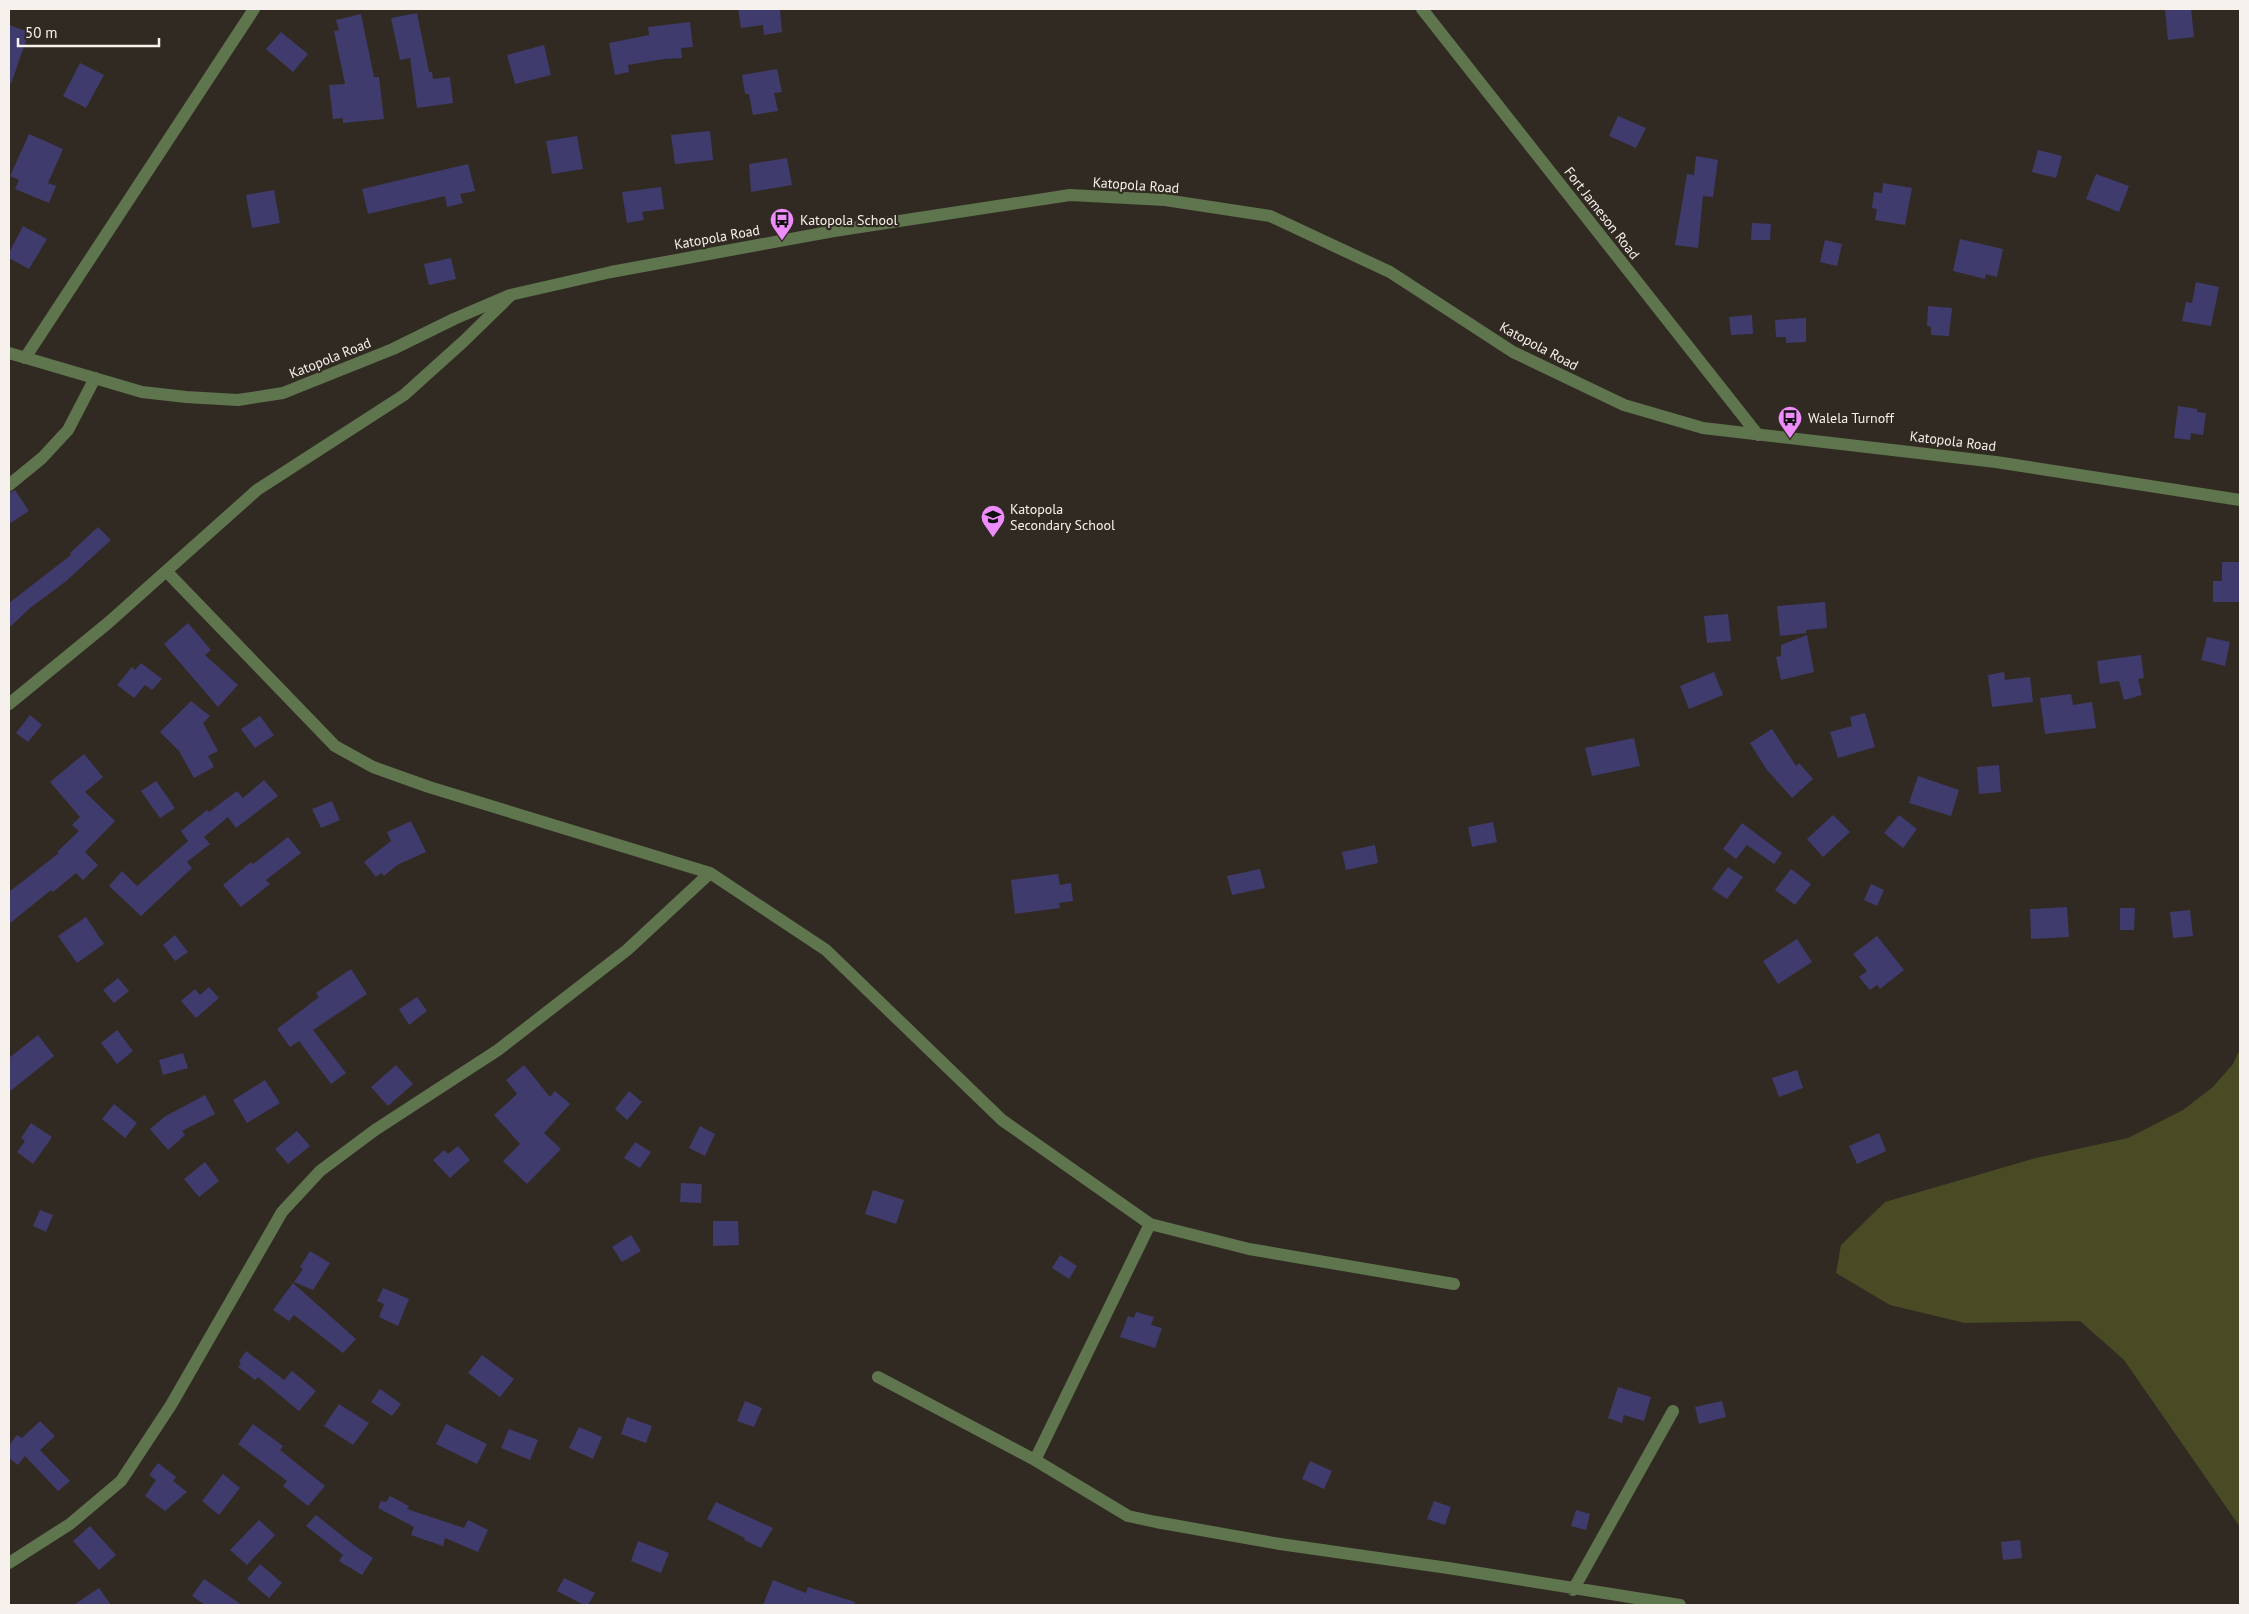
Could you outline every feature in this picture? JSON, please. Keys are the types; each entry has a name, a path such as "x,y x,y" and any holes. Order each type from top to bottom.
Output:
{"street":[{"path":"25,358 254,9"},
{"name":"Fort Jameson Road","path":"1422,9 1758,436"},
{"name":"Katopola Road","path":"9,353 142,392 238,400 283,393 393,349 454,319 510,296 611,272 834,231 1050,198 1070,196 1165,200 1270,216 1390,272 1513,352 1624,406 1703,428 1758,436 1897,449 1996,462 2240,500"},
{"path":"9,704 108,623 257,490 404,395 510,296"},
{"path":"9,485 42,458 68,430 95,378"},
{"path":"166,571 335,746 373,767 429,787 710,873 826,950 1002,1120 1150,1224 1249,1249 1454,1284"},
{"path":"9,1564 70,1524 121,1481 171,1405 282,1212 320,1171 375,1130 506,1044 628,950 710,873"},
{"path":"1035,1460 1150,1224"},
{"path":"878,1377 1035,1460 1128,1516 1280,1544 1448,1568 1574,1590 1680,1605"},
{"path":"1574,1590 1674,1412"}],"green space":[{"path":"2240,1049 2240,1527 2124,1360 2080,1321 1965,1323 1890,1305 1836,1273 1841,1245 1885,1202 2036,1158 2128,1138 2183,1110 2213,1087 2233,1064"}],"building":[{"path":"738,9 780,9 782,32 764,35 763,25 741,28"},
{"path":"2191,9 2194,37 2168,40 2165,10"},
{"path":"417,13 429,72 432,72 433,79 450,77 453,103 417,108 410,58 400,60 391,18"},
{"path":"361,14 374,77 379,77 384,119 343,123 343,118 333,119 329,85 345,84 334,31 339,30 336,20"},
{"path":"690,22 693,47 681,48 682,58 628,65 629,72 615,75 609,43 649,35 648,27"},
{"path":"9,25 29,32 11,84 9,83"},
{"path":"281,32 308,54 293,72 266,49"},
{"path":"544,45 551,75 515,84 507,55"},
{"path":"80,63 104,75 86,108 63,96"},
{"path":"777,69 782,92 774,93 778,111 753,115 749,94 745,94 742,75"},
{"path":"1618,116 1646,128 1636,148 1609,136"},
{"path":"710,131 713,160 675,164 671,135"},
{"path":"29,134 63,149 48,183 56,186 49,203 15,189 19,180 10,176"},
{"path":"577,136 583,169 552,174 546,141"},
{"path":"2038,150 2062,156 2056,178 2032,172"},
{"path":"1696,156 1718,160 1713,197 1703,196 1698,248 1675,245 1687,174 1694,175"},
{"path":"787,158 792,185 751,192 749,164"},
{"path":"468,164 475,191 460,194 463,203 447,207 445,196 368,214 362,189"},
{"path":"2096,174 2129,186 2119,212 2086,199"},
{"path":"1883,183 1912,188 1905,225 1875,220 1877,209 1872,208 1874,192 1882,193"},
{"path":"661,187 664,209 642,212 644,220 627,223 622,192"},
{"path":"274,190 280,223 252,228 246,195"},
{"path":"1752,223 1771,224 1770,240 1751,240"},
{"path":"23,226 47,239 29,269 9,258 9,253"},
{"path":"1960,239 2003,249 1997,277 1986,274 1985,279 1953,271"},
{"path":"1825,240 1842,244 1837,266 1820,262"},
{"path":"451,258 456,279 429,285 424,264"},
{"path":"2196,282 2219,287 2211,326 2182,321 2186,302 2192,303"},
{"path":"1928,306 1952,308 1949,336 1931,335 1931,327 1927,326"},
{"path":"1752,315 1753,334 1731,335 1729,317"},
{"path":"1806,318 1806,342 1786,343 1786,337 1776,337 1775,320"},
{"path":"2178,406 2197,409 2197,412 2206,413 2203,435 2191,433 2190,440 2174,438"},
{"path":"15,490 29,511 9,524 9,493"},
{"path":"98,527 111,540 65,582 30,608 9,628 9,603 71,555 70,553"},
{"path":"2222,562 2240,562 2240,602 2213,602 2213,581 2222,581"},
{"path":"1825,602 1827,628 1806,630 1806,633 1780,636 1777,606"},
{"path":"1728,614 1731,641 1707,643 1704,616"},
{"path":"188,623 211,650 205,655 238,685 218,707 164,644"},
{"path":"1807,635 1814,672 1781,680 1776,657 1781,656 1781,645"},
{"path":"2207,637 2230,642 2225,666 2201,660"},
{"path":"2141,655 2144,678 2138,679 2142,695 2124,700 2119,681 2100,684 2097,661"},
{"path":"141,663 162,679 152,690 145,685 134,698 117,685 132,667 135,670"},
{"path":"1714,672 1723,695 1689,709 1680,686"},
{"path":"2004,672 2005,680 2030,677 2033,702 1992,707 1988,675"},
{"path":"2071,694 2073,705 2092,702 2096,728 2045,734 2040,698"},
{"path":"191,701 210,716 203,723 218,751 208,756 214,767 194,778 179,751 160,732"},
{"path":"1865,713 1875,747 1838,758 1830,732 1852,726 1850,717"},
{"path":"30,715 42,725 28,742 16,733"},
{"path":"260,716 274,735 255,748 241,729"},
{"path":"1772,729 1796,766 1799,763 1813,779 1792,798 1767,770 1750,743"},
{"path":"1634,738 1640,766 1592,776 1585,748"},
{"path":"84,754 103,777 85,792 115,821 85,852 98,865 83,880 76,873 53,892 51,890 9,924 9,892 59,853 57,852 79,831 72,825 80,817 50,782"},
{"path":"1999,765 2001,792 1979,794 1977,767"},
{"path":"1918,776 1959,790 1951,816 1909,803"},
{"path":"264,780 278,796 236,828 228,817 204,837 210,844 187,862 192,868 141,916 109,886 122,871 137,886 188,841 181,831 207,810 209,812 237,791 243,798"},
{"path":"156,781 175,808 160,818 141,791"},
{"path":"332,801 340,820 321,828 312,809"},
{"path":"1833,815 1850,832 1823,857 1807,839"},
{"path":"1899,815 1917,829 1903,848 1884,833"},
{"path":"411,821 426,852 397,865 384,876 381,873 376,877 364,862 391,841 387,832"},
{"path":"1493,822 1497,842 1472,847 1468,827"},
{"path":"1742,823 1782,853 1774,864 1747,845 1736,859 1723,849"},
{"path":"288,837 301,853 266,880 270,884 241,907 223,885 251,862 253,864"},
{"path":"1375,845 1378,863 1346,870 1342,852"},
{"path":"1728,867 1743,877 1727,899 1712,889"},
{"path":"1260,869 1265,888 1232,895 1227,876"},
{"path":"1791,869 1811,884 1795,905 1775,890"},
{"path":"1058,874 1060,885 1071,883 1073,901 1059,903 1060,908 1015,914 1011,880"},
{"path":"1871,884 1884,890 1877,906 1864,900"},
{"path":"2067,907 2069,937 2031,939 2030,909"},
{"path":"2120,908 2135,908 2134,930 2120,930"},
{"path":"2190,910 2193,936 2173,938 2170,912"},
{"path":"86,917 104,944 77,963 58,936"},
{"path":"175,935 188,952 175,961 163,945"},
{"path":"1877,936 1904,970 1880,989 1877,985 1870,990 1859,977 1867,971 1853,954"},
{"path":"1797,939 1812,962 1778,984 1763,961"},
{"path":"351,969 367,994 313,1030 346,1073 331,1084 299,1041 290,1047 277,1029 319,997 316,993"},
{"path":"118,978 129,991 114,1003 103,990"},
{"path":"209,987 219,998 196,1018 181,1001 195,989 200,995"},
{"path":"417,997 427,1011 409,1025 399,1009"},
{"path":"117,1030 133,1051 117,1064 101,1043"},
{"path":"38,1035 54,1056 9,1092 9,1058"},
{"path":"183,1053 188,1068 163,1075 159,1060"},
{"path":"396,1065 413,1084 388,1106 371,1087"},
{"path":"524,1065 550,1097 555,1091 570,1104 544,1133 561,1149 527,1184 503,1161 520,1144 494,1115 517,1094 506,1080"},
{"path":"1797,1070 1803,1088 1779,1097 1772,1078"},
{"path":"265,1080 280,1103 247,1123 233,1100"},
{"path":"629,1091 642,1102 627,1120 615,1109"},
{"path":"205,1095 215,1114 182,1131 185,1135 168,1150 150,1129 164,1117"},
{"path":"114,1104 137,1123 125,1138 102,1119"},
{"path":"31,1123 52,1137 33,1164 17,1152 25,1141 21,1138"},
{"path":"700,1126 715,1134 705,1156 689,1148"},
{"path":"297,1131 310,1146 288,1164 275,1149"},
{"path":"1879,1133 1886,1151 1857,1164 1849,1146"},
{"path":"635,1142 651,1152 640,1168 624,1158"},
{"path":"458,1146 470,1160 450,1178 433,1160 444,1150 448,1154"},
{"path":"205,1162 219,1181 199,1197 184,1179"},
{"path":"681,1183 702,1184 701,1203 680,1202"},
{"path":"873,1190 904,1200 896,1224 865,1214"},
{"path":"40,1210 53,1215 46,1232 33,1226"},
{"path":"713,1221 738,1221 739,1245 713,1246"},
{"path":"631,1235 641,1251 622,1262 612,1247"},
{"path":"310,1251 330,1263 313,1290 294,1282 303,1269 300,1267"},
{"path":"1060,1255 1077,1266 1069,1279 1052,1268"},
{"path":"293,1283 356,1339 343,1353 294,1315 289,1321 273,1310"},
{"path":"383,1288 409,1299 398,1326 379,1317 384,1304 377,1301"},
{"path":"1136,1312 1154,1317 1151,1325 1162,1328 1155,1348 1120,1337 1128,1316 1134,1318"},
{"path":"246,1351 284,1380 292,1371 316,1391 299,1411 258,1377 255,1380 238,1367 241,1363 239,1361"},
{"path":"482,1355 514,1379 500,1397 468,1373"},
{"path":"1618,1387 1651,1397 1644,1421 1624,1415 1622,1423 1608,1418"},
{"path":"380,1389 401,1404 392,1416 371,1402"},
{"path":"745,1401 762,1408 754,1427 737,1421"},
{"path":"1722,1401 1726,1417 1699,1424 1695,1407"},
{"path":"339,1404 369,1423 353,1445 324,1426"},
{"path":"627,1417 652,1426 646,1443 621,1434"},
{"path":"40,1421 55,1436 40,1450 70,1481 58,1491 25,1456 18,1465 9,1458 9,1445 17,1435 22,1438"},
{"path":"253,1424 283,1446 280,1450 325,1486 308,1506 283,1486 287,1481 238,1444"},
{"path":"446,1424 487,1444 477,1464 436,1444"},
{"path":"579,1427 602,1437 593,1459 569,1448"},
{"path":"509,1429 538,1440 530,1460 501,1448"},
{"path":"1310,1461 1332,1471 1324,1489 1302,1479"},
{"path":"158,1463 176,1477 173,1481 187,1492 165,1511 145,1496 156,1480 149,1475"},
{"path":"223,1474 240,1488 219,1515 202,1501"},
{"path":"390,1496 409,1506 407,1509 464,1528 468,1520 488,1530 478,1552 445,1538 443,1546 411,1535 414,1527 378,1508 381,1501 386,1502"},
{"path":"1434,1501 1451,1507 1445,1525 1427,1519"},
{"path":"716,1502 773,1528 761,1548 707,1519"},
{"path":"1576,1510 1590,1514 1586,1530 1571,1526"},
{"path":"316,1515 373,1558 362,1575 339,1561 343,1555 306,1526"},
{"path":"259,1520 275,1535 247,1565 230,1550"},
{"path":"90,1526 116,1555 99,1570 73,1541"},
{"path":"2020,1540 2022,1558 2003,1560 2001,1542"},
{"path":"638,1541 669,1553 661,1573 631,1561"},
{"path":"260,1564 282,1583 269,1598 247,1579"},
{"path":"564,1578 595,1593 588,1605 584,1605 557,1591"},
{"path":"204,1579 242,1605 205,1605 192,1596"},
{"path":"773,1580 806,1593 808,1587 855,1602 854,1605 763,1605"},
{"path":"99,1588 111,1605 74,1605"}],"place":[{"name":"Katopola School","path":"782,241"},
{"name":"Walela Turnoff","path":"1790,439"},
{"name":"Katopola Secondary School","path":"993,538"}]}
